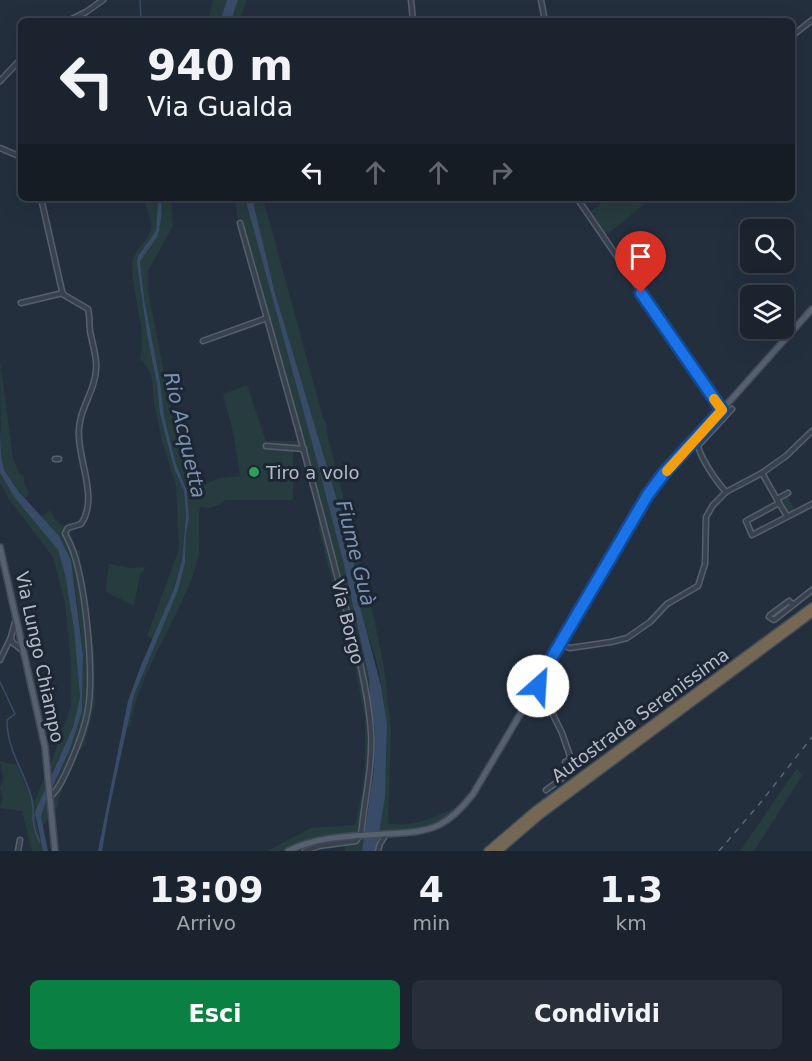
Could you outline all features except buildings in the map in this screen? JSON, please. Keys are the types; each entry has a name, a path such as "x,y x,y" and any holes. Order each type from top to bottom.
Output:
{"highway":[{"name":"Autostrada Serenissima","path":"488,851 536,810 812,607"},
{"name":"Autostrada Serenissima","path":"498,851 540,815 812,613"}],"main road":[{"path":"288,851 316,840 412,833 431,828 457,813 472,794 529,697 537,689 538,681 647,496 679,456 694,447 700,433 812,309"},
{"name":"Via Lungo Chiampo","path":"0,547 45,747 50,797"},
{"path":"50,797 55,851"}],"street":[{"path":"74,18 103,0"},
{"path":"411,0 413,18"},
{"path":"541,0 544,18"},
{"path":"795,34 812,20"},
{"path":"0,81 18,62"},
{"path":"0,148 18,156"},
{"path":"41,201 63,293 87,309 97,360 94,383 85,402 79,432 88,494 86,514 80,525 65,531 74,554 83,597 89,669 89,703 86,720 73,758 60,785 50,797"},
{"path":"579,201 722,410"},
{"name":"Via Borgo","path":"240,223 304,449 357,654 369,711 370,759 361,836"},
{"path":"21,303 63,293"},
{"path":"203,341 267,318"},
{"path":"726,492 694,447 732,409"},
{"path":"560,645 570,648 627,638 650,622 667,604 698,586 705,564 706,517 713,505 726,492 762,473 786,456 812,431"},
{"path":"266,446 304,449"},
{"path":"762,473 787,516"},
{"path":"788,493 746,521 751,534 812,504"},
{"path":"792,604 789,601 770,615 770,618 774,620 812,590"},
{"path":"0,660 11,638 16,618"},
{"path":"6,648 21,637 15,635 11,638"},
{"path":"11,638 25,656"},
{"path":"537,689 562,733 571,759 565,762 568,774 546,789"},
{"path":"529,697 533,695 542,697"},
{"path":"378,851 383,834"},
{"path":"305,851 328,844 356,841 361,836"},
{"path":"18,851 20,840"}],"green space":[{"path":"213,0 227,0 221,18 209,18"},
{"path":"238,0 247,0 240,18 232,18"},
{"path":"145,201 158,201 156,231 138,256 137,263 160,414 174,468 184,491 186,516 181,564 169,602 153,639 147,636 179,549 176,485 162,441 152,380 149,370 140,358 141,327 132,266 135,255 151,229"},
{"path":"161,201 171,201 173,226 148,271 148,290 174,425 193,495 202,493 203,486 219,478 240,476 234,436 223,394 247,385 266,441 301,441 238,221 235,201 246,201 344,565 369,678 375,731 362,851 345,851 344,837 324,838 289,851 267,851 311,828 354,825 365,774 365,719 355,667 319,531 318,519 322,516 304,450 293,451 293,500 226,500 214,507 200,507 199,550 190,584 142,685 130,727 126,727 144,666 178,590 185,563 189,519 187,488 175,461 164,416 140,263 142,256 155,238 161,218"},
{"path":"253,201 264,201 323,418 326,422 374,618 384,667 391,730 388,824 422,821 454,808 457,812 423,831 379,835 386,769 386,725 381,682 360,607 346,530 275,293"},
{"path":"604,201 648,201 605,236 589,213"},
{"path":"0,361 13,458 19,473 24,477 29,493 25,499 4,470 1,455"},
{"path":"0,473 15,498 58,550 65,575 74,629 80,698 73,727 47,783 36,820 43,851 32,851 22,811 0,808 3,797 0,789 3,779 0,761 17,765 31,798 35,800 50,766 71,706 71,663 65,603 53,557 9,499 0,483"},
{"path":"787,495 795,510 787,513 779,499"},
{"path":"51,510 55,519 63,526 71,524 72,527 67,532 74,542 71,545 73,549 80,551 80,564 94,650 95,704 84,745 75,757 58,800 58,806 42,827 41,818 46,801 70,749 82,712 83,655 74,577 41,517"},
{"path":"109,564 130,568 146,567 140,574 134,606 105,591"},
{"path":"797,768 802,776 754,851 740,851"}],"water":[{"path":"227,0 238,0 232,18 221,18"},
{"path":"158,201 161,201 159,229 140,263 164,416 175,461 187,491 189,519 185,563 178,590 134,695 102,851 98,851 128,701 174,589 182,560 186,516 184,491 174,468 160,414 137,263 138,256 156,231"},
{"path":"246,201 253,201 275,293 346,530 355,569 360,607 381,686 387,724 385,797 376,851 362,851 374,769 375,731 369,678 344,565"},
{"path":"0,426 4,470 19,492 59,536 71,561 83,655 82,712 70,749 41,817 48,851 43,851 35,812 73,727 80,698 74,629 65,575 58,550 15,498 0,473"}],"waterway":[{"path":"140,0 141,18"},
{"name":"Rio Acquetta","path":"140,260 159,229"},
{"path":"0,682 15,714 7,720 8,731 12,750 31,796 34,824 40,842"},
{"path":"32,819 35,815"}],"railway":[{"path":"719,851 812,737"}],"slow traffic":[{"path":"667,471 722,410 714,399"}],"place":[{"name":"Tiro a volo","path":"254,472"}],"route":[{"path":"538,686 538,681 647,496 664,473 722,410 641,293"}],"water label":[{"name":"Fiume Guà","path":"356,553"}]}
